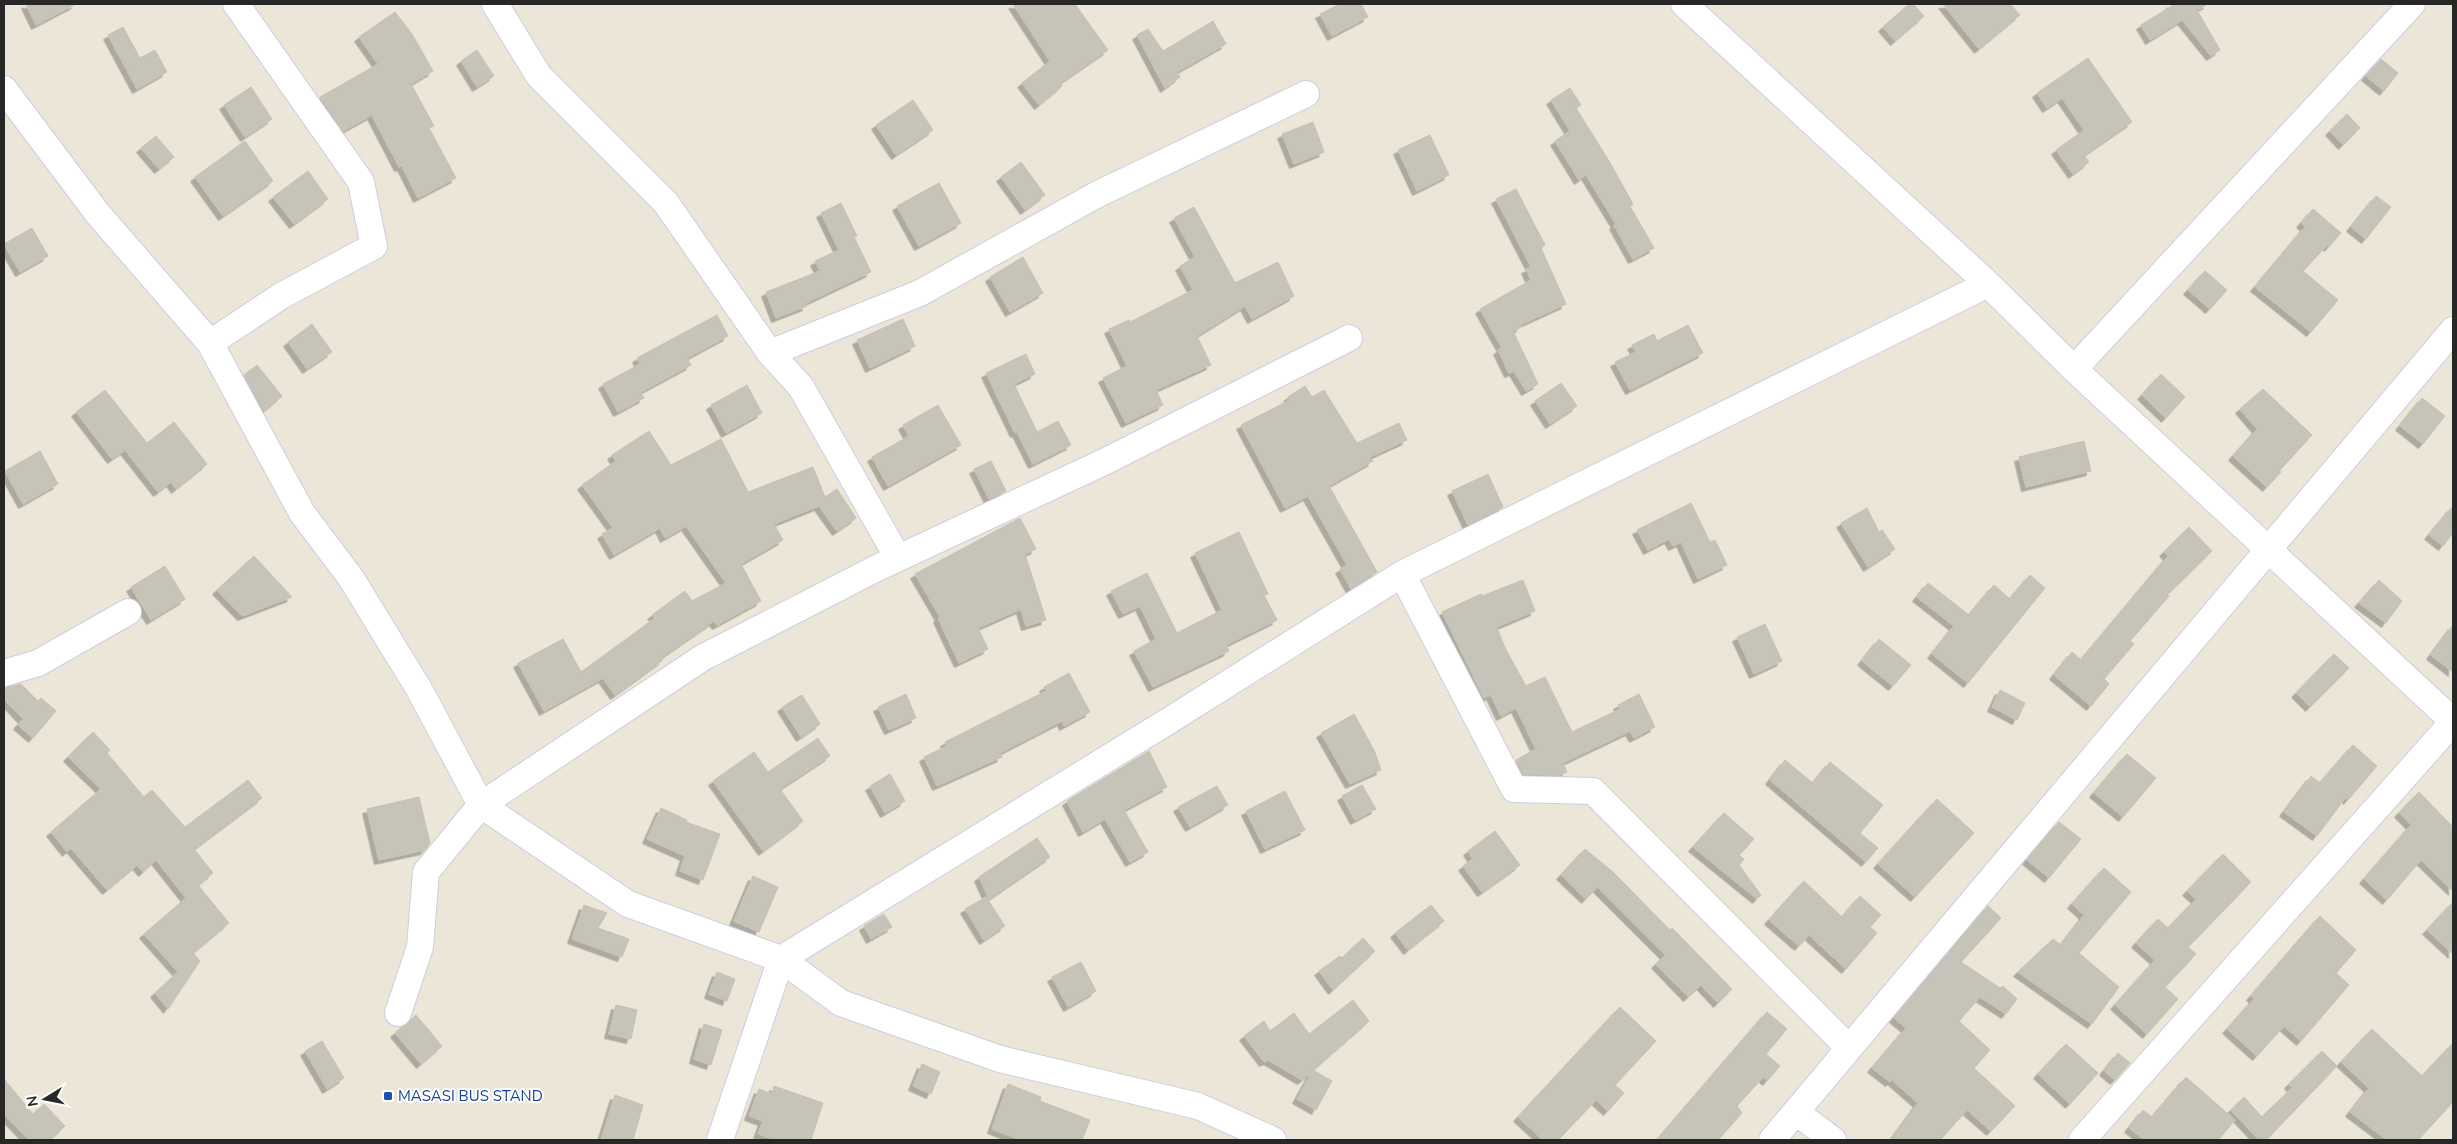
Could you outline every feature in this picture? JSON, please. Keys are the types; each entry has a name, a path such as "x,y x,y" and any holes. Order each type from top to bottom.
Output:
{"street":[{"path":"210,342 281,296 374,246 361,182 236,4"},
{"path":"494,4 539,76 666,203 770,353 801,387 898,558"},
{"path":"1684,4 1988,284 2074,369 2453,722 2082,1140"},
{"path":"2074,369 2412,4"},
{"path":"4,89 98,214 210,342 302,513 351,578 366,602 419,689 481,805 628,904 781,959 841,1003 1000,1059 1198,1106 1273,1140"},
{"path":"770,353 920,293 1096,195 1306,94"},
{"path":"720,1140 781,959 1170,720 1402,574 1988,284"},
{"path":"1772,1140 2453,330"},
{"path":"398,1012 420,947 426,872 481,805 702,658 898,558 1104,462 1350,338"},
{"path":"1402,574 1514,789 1593,791 1849,1048"},
{"path":"4,673 38,663 128,612"},
{"path":"1796,1112 1833,1140"}],"building":[{"path":"26,4 76,4 36,25"},
{"path":"1013,4 1075,4 1108,50 1060,83 1062,86 1039,105 1022,83 1050,61"},
{"path":"1340,4 1361,4 1368,17 1332,36 1320,14"},
{"path":"1909,4 1913,4 1924,16 1895,41 1883,27"},
{"path":"1943,4 2010,4 2020,15 1979,49"},
{"path":"2170,4 2208,4 2197,10 2220,50 2211,56 2182,20 2150,40 2141,25 2172,6"},
{"path":"395,12 412,34 433,71 411,84 434,126 429,128 456,178 418,198 402,166 399,167 372,115 343,131 320,97 378,64 359,37"},
{"path":"1213,21 1226,44 1177,72 1180,77 1165,88 1137,35 1148,29 1163,51"},
{"path":"123,27 140,58 155,50 167,72 137,89 108,35"},
{"path":"477,50 494,76 477,87 461,61"},
{"path":"2088,58 2132,122 2084,155 2089,162 2073,174 2056,150 2084,130 2062,98 2047,108 2037,93"},
{"path":"2381,59 2398,73 2384,91 2366,76"},
{"path":"251,87 272,119 245,137 224,105"},
{"path":"1570,88 1581,105 1576,108 1633,204 1630,206 1654,248 1633,259 1614,225 1616,224 1586,175 1579,180 1555,141 1570,131 1551,100"},
{"path":"913,100 933,130 896,155 876,125"},
{"path":"2347,114 2360,128 2343,145 2330,131"},
{"path":"1313,122 1324,152 1294,164 1282,134"},
{"path":"1430,135 1449,175 1417,191 1398,150"},
{"path":"156,136 174,157 159,169 141,148"},
{"path":"245,141 273,181 223,216 195,177"},
{"path":"1021,162 1045,195 1025,210 1001,177"},
{"path":"308,171 328,199 294,224 273,197"},
{"path":"939,183 961,223 919,246 897,206"},
{"path":"1516,189 1545,245 1541,248 1566,304 1520,325 1521,327 1513,331 1538,384 1526,391 1514,371 1509,373 1498,350 1502,348 1480,309 1531,280 1526,269 1531,267 1496,199"},
{"path":"2376,196 2391,207 2366,239 2351,227"},
{"path":"841,203 857,236 854,237 871,272 806,303 807,306 776,318 766,292 820,271 815,261 839,250 821,213"},
{"path":"1194,207 1235,283 1278,262 1294,296 1252,319 1245,306 1197,336 1211,365 1156,390 1163,405 1126,423 1103,378 1127,366 1109,329 1129,320 1130,322 1193,290 1180,266 1195,257 1174,218"},
{"path":"2313,209 2341,233 2303,271 2338,300 2311,332 2255,287 2305,227 2301,223"},
{"path":"32,228 48,256 20,272 4,244"},
{"path":"1023,257 1043,293 1010,312 990,277"},
{"path":"2205,271 2227,290 2210,309 2188,290"},
{"path":"717,315 728,336 687,358 691,365 641,392 644,398 618,412 603,384 640,364 637,358"},
{"path":"903,319 915,346 870,368 857,340"},
{"path":"312,324 332,352 307,369 288,342"},
{"path":"1688,325 1703,353 1630,390 1615,362 1636,352 1632,345 1654,334 1657,341"},
{"path":"1026,354 1035,374 1014,384 1037,432 1058,421 1071,445 1033,464 1017,432 1015,433 986,373"},
{"path":"257,365 282,396 264,411 244,375"},
{"path":"2161,374 2185,397 2166,418 2142,395"},
{"path":"1561,383 1577,406 1550,424 1535,401"},
{"path":"747,385 762,413 726,433 711,405"},
{"path":"1305,386 1312,397 1324,390 1357,443 1399,423 1407,440 1370,457 1373,461 1329,486 1377,572 1351,589 1340,569 1347,565 1308,496 1285,508 1241,425 1290,400 1288,397"},
{"path":"2263,389 2312,435 2267,487 2233,456 2257,429 2240,409"},
{"path":"105,390 147,443 174,422 207,464 176,489 171,482 158,492 125,450 112,459 76,412"},
{"path":"2422,398 2445,416 2423,444 2400,426"},
{"path":"938,405 961,445 888,486 872,457 909,436 903,425"},
{"path":"649,431 671,465 721,439 748,492 813,467 825,497 837,489 856,518 837,531 819,506 774,524 783,540 741,564 761,601 717,625 714,621 661,658 663,660 615,695 603,678 544,711 518,663 563,639 581,672 655,618 652,615 685,591 692,601 726,583 686,526 665,538 660,528 614,555 602,534 613,528 582,485 616,461 612,455"},
{"path":"2084,441 2091,471 2026,487 2019,457"},
{"path":"40,451 58,484 23,504 5,471"},
{"path":"991,461 1006,491 989,499 974,469"},
{"path":"1488,474 1503,507 1468,525 1452,491"},
{"path":"1691,503 1710,542 1715,540 1727,565 1698,579 1681,542 1673,546 1669,539 1648,550 1637,530"},
{"path":"2453,506 2453,533 2443,546 2429,535"},
{"path":"1867,508 1879,532 1882,530 1895,549 1868,567 1841,523"},
{"path":"1020,518 1036,549 1025,554 1046,620 1026,626 1021,609 978,628 988,649 959,663 938,618 940,617 915,574"},
{"path":"2189,527 2212,551 2167,595 2169,596 2130,641 2134,644 2104,679 2109,684 2091,706 2054,675 2072,652 2081,660 2168,556 2164,552"},
{"path":"1239,532 1268,594 1264,595 1277,620 1226,645 1229,651 1153,687 1134,651 1156,639 1140,606 1123,614 1111,591 1147,573 1177,633 1222,610 1195,553"},
{"path":"254,556 292,597 242,616 217,590"},
{"path":"165,566 185,599 151,620 131,587"},
{"path":"2030,575 2045,588 1968,683 1932,654 1954,626 1917,597 1928,583 1969,615 1994,585 2010,599"},
{"path":"1523,580 1535,611 1497,627 1505,648 1526,686 1545,677 1572,732 1620,709 1618,705 1639,694 1655,727 1634,738 1630,731 1563,763 1567,772 1560,775 1523,774 1516,760 1536,749 1516,708 1501,716 1491,695 1484,698 1442,612 1481,594 1482,596"},
{"path":"2379,580 2402,601 2386,623 2359,603"},
{"path":"1765,624 1782,661 1754,674 1737,637"},
{"path":"2453,625 2453,672 2431,655"},
{"path":"1879,639 1911,665 1893,686 1862,661"},
{"path":"2334,654 2349,668 2310,707 2296,693"},
{"path":"1069,673 1090,712 1064,726 1062,721 1000,753 1002,757 937,786 924,757 947,746 945,742 1046,691 1044,687"},
{"path":"21,684 38,701 41,698 56,711 33,738 18,725 23,719 4,699 4,691 7,687"},
{"path":"2000,690 2025,703 2017,720 1992,707"},
{"path":"906,694 916,718 889,730 878,707"},
{"path":"802,695 820,724 801,737 782,707"},
{"path":"1354,714 1374,750 1381,770 1350,784 1321,733"},
{"path":"93,732 110,750 107,753 144,797 152,790 185,827 248,780 262,798 194,849 213,873 198,885 229,923 193,953 200,961 168,1009 155,993 178,972 144,934 186,898 156,860 143,872 137,865 107,890 71,848 67,852 51,832 101,789 68,757"},
{"path":"818,738 830,756 780,789 803,821 763,851 713,781 754,752 768,772"},
{"path":"2353,745 2377,766 2348,800 2346,797 2317,836 2284,812 2311,776 2320,783"},
{"path":"1149,751 1167,787 1124,810 1148,852 1130,862 1105,819 1083,832 1067,801"},
{"path":"2127,754 2156,778 2123,817 2094,793"},
{"path":"1785,760 1813,783 1830,762 1883,805 1860,833 1878,848 1866,862 1770,780"},
{"path":"890,774 905,801 885,813 870,786"},
{"path":"1362,785 1376,809 1355,820 1342,796"},
{"path":"1217,786 1228,805 1190,827 1178,807"},
{"path":"1285,791 1305,830 1265,849 1246,811"},
{"path":"2419,792 2453,827 2453,891 2421,860 2387,900 2364,879 2411,825 2399,813"},
{"path":"419,797 430,843 425,850 379,860 367,809"},
{"path":"1937,799 1974,833 1915,897 1878,864"},
{"path":"661,808 687,820 686,822 720,834 703,880 680,871 685,856 647,839"},
{"path":"1724,813 1754,839 1739,855 1744,859 1739,865 1761,895 1757,899 1693,847"},
{"path":"2059,822 2081,839 2049,878 2027,860"},
{"path":"1495,831 1520,865 1482,892 1463,866 1473,859 1468,851"},
{"path":"1037,838 1050,857 989,899 979,877"},
{"path":"1585,849 1613,872 1670,930 1672,928 1732,989 1718,1003 1701,985 1688,997 1656,964 1665,955 1597,887 1586,899 1561,875"},
{"path":"2223,854 2251,882 2188,947 2196,954 2165,987 2178,999 2147,1034 2115,1005 2155,960 2136,943 2158,919 2168,928 2196,899 2187,891"},
{"path":"2104,868 2131,892 2079,953 2119,987 2092,1024 2018,972 2053,939 2061,945 2084,915 2072,904"},
{"path":"753,876 778,887 759,932 734,921"},
{"path":"1804,881 1842,917 1860,896 1881,915 1870,927 1877,933 1846,969 1809,935 1799,946 1769,920"},
{"path":"986,897 1005,926 984,940 965,909"},
{"path":"2453,902 2453,954 2427,930"},
{"path":"584,905 607,913 598,928 629,939 622,957 572,939"},
{"path":"1431,905 1444,921 1408,950 1395,933"},
{"path":"1988,906 2001,918 1961,962 2000,988 2003,986 2017,999 2006,1014 1980,997 1959,1021 1990,1050 1974,1068 2015,1106 1991,1131 1967,1110 1940,1140 1891,1140 1918,1103 1892,1080 1890,1082 1872,1068 1906,1028 1894,1018"},
{"path":"884,914 892,927 871,939 864,926"},
{"path":"2320,916 2356,950 2336,973 2349,985 2301,1041 2284,1026 2257,1056 2227,1029 2254,999 2251,996"},
{"path":"1363,938 1375,951 1333,990 1319,971 1340,956 1342,958"},
{"path":"1081,962 1096,991 1068,1007 1052,977"},
{"path":"717,972 735,979 727,1001 709,994"},
{"path":"1353,1000 1369,1021 1313,1070 1332,1081 1316,1110 1297,1099 1312,1072 1302,1080 1268,1060 1264,1062 1244,1036 1264,1021 1270,1031 1294,1013 1309,1034"},
{"path":"616,1005 637,1010 631,1039 609,1034"},
{"path":"1620,1007 1656,1041 1615,1085 1624,1093 1608,1111 1596,1100 1558,1140 1543,1140 1518,1117"},
{"path":"1767,1012 1787,1029 1766,1054 1780,1066 1767,1081 1763,1077 1737,1106 1742,1113 1718,1140 1657,1140"},
{"path":"416,1015 442,1046 421,1064 395,1033"},
{"path":"704,1024 722,1030 711,1065 694,1059"},
{"path":"2372,1029 2422,1076 2453,1043 2453,1102 2418,1140 2387,1140 2350,1112 2369,1088 2341,1062"},
{"path":"322,1041 344,1078 327,1089 305,1051"},
{"path":"2066,1044 2098,1073 2070,1104 2038,1074"},
{"path":"2322,1051 2337,1066 2266,1140 2259,1140 2231,1110 2244,1097 2262,1117 2292,1088 2289,1084"},
{"path":"2118,1053 2130,1063 2115,1080 2104,1071"},
{"path":"922,1064 940,1072 931,1094 913,1086"},
{"path":"2186,1077 2235,1120 2218,1140 2145,1140 2129,1128 2143,1110 2152,1117"},
{"path":"4,1079 33,1114 44,1104 65,1126 50,1140 29,1140 4,1114"},
{"path":"1008,1084 1041,1097 1040,1101 1090,1120 1082,1140 1021,1140 992,1129"},
{"path":"774,1086 823,1103 811,1140 777,1140 758,1134 763,1121 749,1116 759,1089 772,1094"},
{"path":"615,1095 643,1105 633,1140 601,1140"}],"place":[{"name":"MASASI BUS STAND","path":"388,1096"}]}
